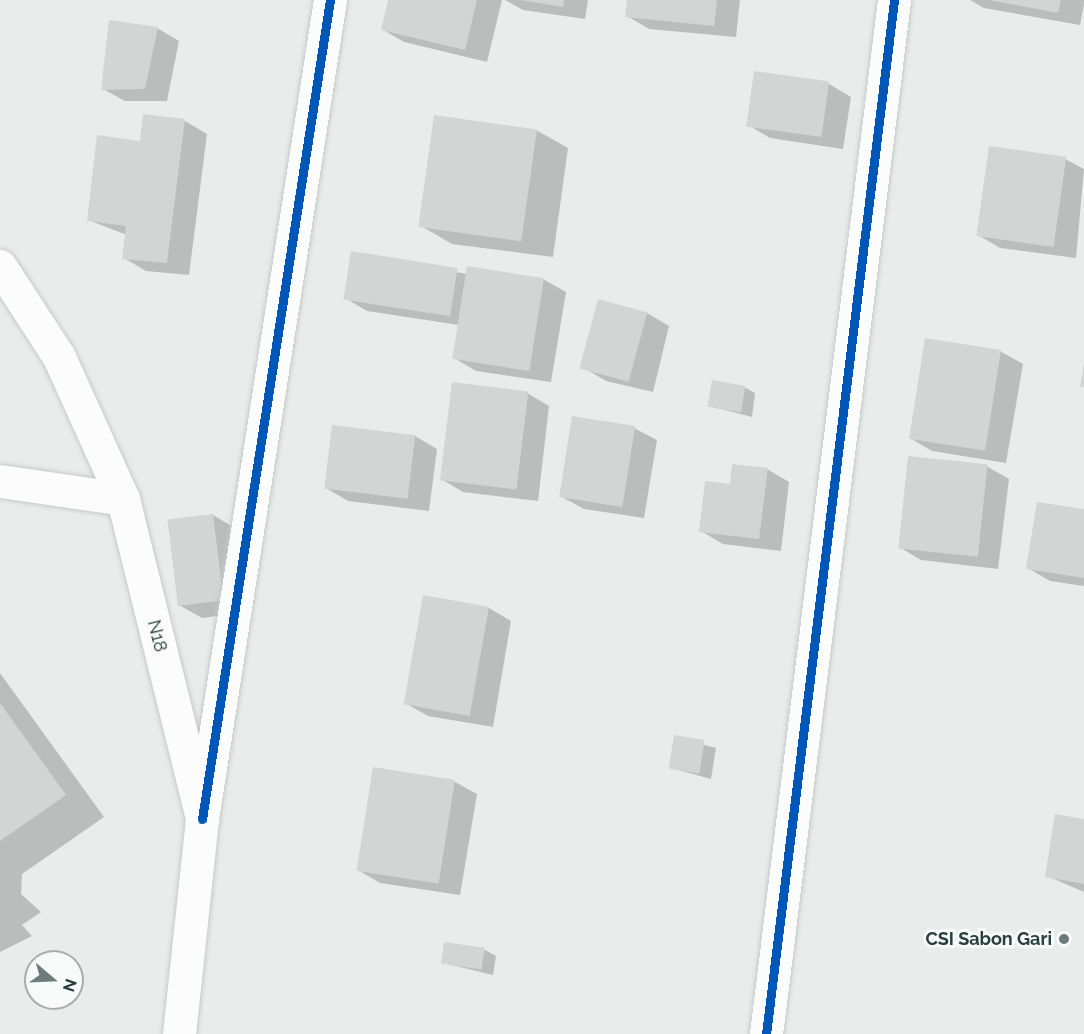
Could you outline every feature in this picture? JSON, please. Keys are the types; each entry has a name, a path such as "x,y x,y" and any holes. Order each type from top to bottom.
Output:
{"street":[{"path":"202,819 330,0"},
{"path":"766,1034 894,0"},
{"name":"N18","path":"0,266 59,357 123,499 202,819 179,1034"},
{"path":"0,482 123,499"}],"building":[{"path":"388,0 477,0 465,50 381,30"},
{"path":"520,0 564,0 563,7"},
{"path":"627,0 717,0 714,26 625,17"},
{"path":"989,0 1061,0 1058,13"},
{"path":"109,20 158,27 145,89 101,90"},
{"path":"754,71 829,82 821,137 746,126"},
{"path":"143,114 185,119 167,263 122,259 126,226 87,221 97,135 140,141"},
{"path":"434,115 537,129 521,241 418,227"},
{"path":"989,146 1066,157 1054,247 976,236"},
{"path":"351,251 458,268 450,316 343,299"},
{"path":"467,266 544,278 529,371 452,359"},
{"path":"598,299 647,312 629,382 579,369"},
{"path":"925,338 1001,350 985,451 909,439"},
{"path":"1084,363 1084,387 1080,387"},
{"path":"712,380 745,386 741,412 707,407"},
{"path":"452,382 528,391 516,490 440,480"},
{"path":"572,416 635,426 622,507 559,497"},
{"path":"332,425 415,435 408,499 324,489"},
{"path":"908,456 988,464 978,557 898,548"},
{"path":"732,464 768,468 759,539 699,532 705,481 730,484"},
{"path":"1037,502 1084,509 1084,578 1026,569"},
{"path":"213,514 224,600 178,606 167,520"},
{"path":"423,595 489,607 470,716 404,704"},
{"path":"0,703 66,795 0,841"},
{"path":"674,735 705,740 699,773 669,769"},
{"path":"373,767 455,780 439,884 357,871"},
{"path":"1055,814 1084,819 1084,884 1045,877"},
{"path":"444,942 485,948 482,969 441,964"}],"cycle path":[{"path":"202,819 330,0"},
{"path":"766,1034 894,0"}],"place":[{"name":"CSI Sabon Gari","path":"1064,939"}]}
